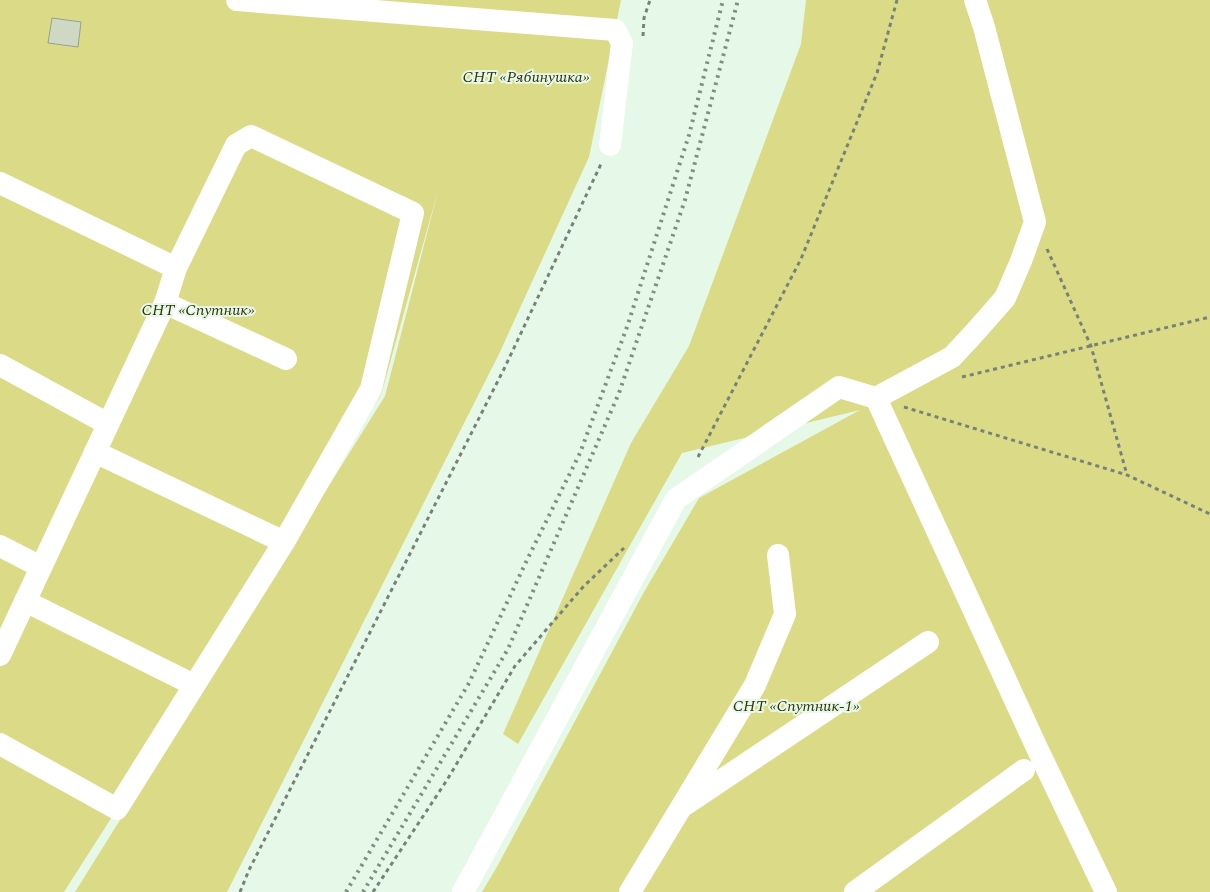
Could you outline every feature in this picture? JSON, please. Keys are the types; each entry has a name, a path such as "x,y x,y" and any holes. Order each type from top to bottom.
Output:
{"street":[{"path":"237,0 615,30 622,43 610,144"},
{"path":"471,889 676,499 839,387 876,398 952,357 1005,298 1035,222 975,0"},
{"path":"0,655 165,303 176,268 236,145 251,136 413,213 371,389 284,542 117,809 0,744"},
{"path":"0,183 176,268"},
{"path":"165,303 286,359"},
{"path":"0,365 108,424"},
{"path":"876,398 1037,748 1106,892"},
{"path":"95,452 284,542"},
{"path":"0,546 41,567"},
{"path":"630,892 755,685 785,614 778,556"},
{"path":"25,601 194,685"},
{"path":"681,808 928,642"},
{"path":"855,892 1024,770"}],"path":[{"path":"643,36 644,18 650,0"},
{"path":"694,465 801,259 877,73 897,0"},
{"path":"240,892 249,870 504,369 610,144"},
{"path":"1035,222 1091,346 1127,475"},
{"path":"960,378 1210,317"},
{"path":"876,398 1127,475 1210,514"},
{"path":"373,892 446,780 515,666 583,587 626,546"}],"green space":[{"path":"0,0 621,0 589,157 499,354 227,892 75,892 385,396 439,187 381,395 64,892 0,892"},
{"name":"СНТ «Спутник-1»","path":"806,0 1210,0 1210,892 482,892 644,592 699,498 860,410 682,453 518,744 503,734 631,443 689,346 801,44"}],"building":[{"path":"52,18 81,22 78,47 48,43"}],"railway":[{"path":"346,892 469,683 580,453 627,327 689,135 723,0"},
{"path":"363,892 508,649 619,393 685,200 738,0"}],"park label":[{"name":"СНТ «Рябинушка»","path":"526,76"},
{"name":"СНТ «Спутник»","path":"198,309"}]}
